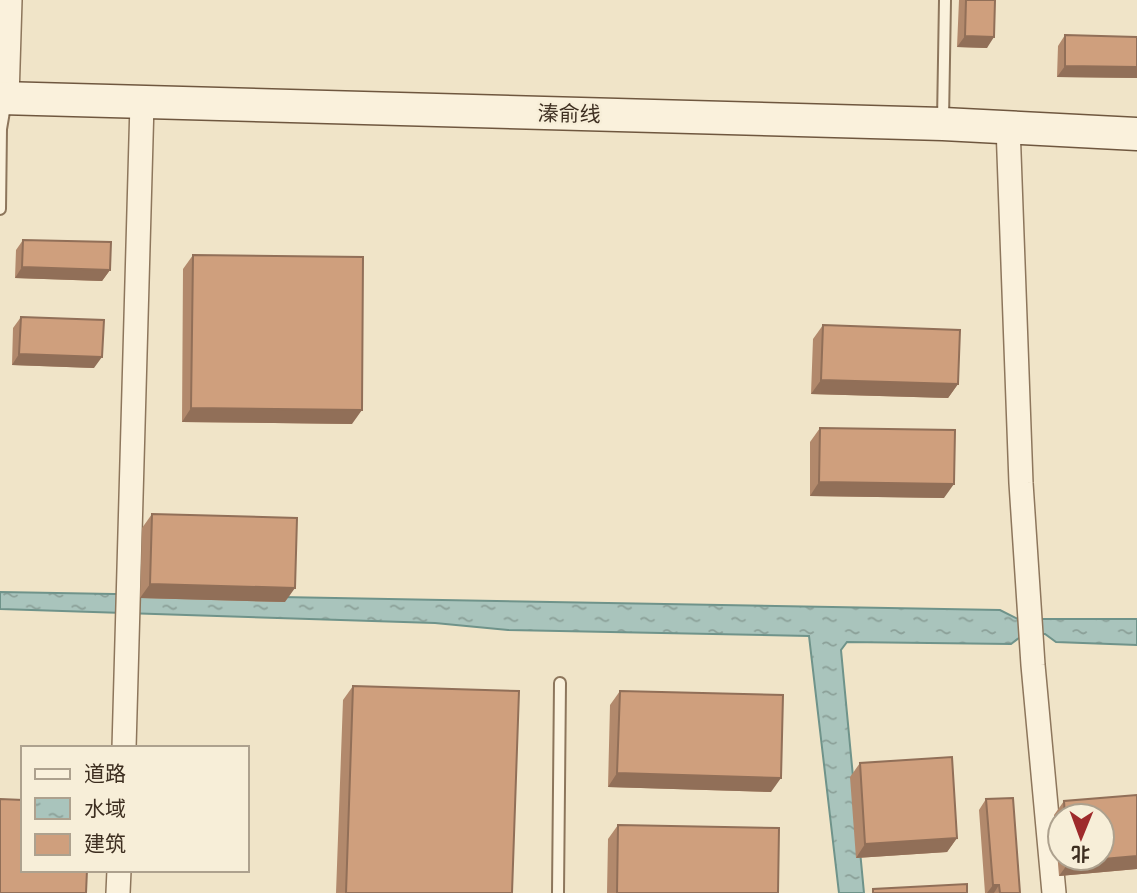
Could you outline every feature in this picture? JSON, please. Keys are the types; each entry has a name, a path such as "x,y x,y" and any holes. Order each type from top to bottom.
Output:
{"main road":[{"name":"溱俞线","path":"3,98 1008,126 1137,134"}],"street":[{"path":"3,98 10,0"},
{"path":"124,746 142,103"},
{"path":"1008,126 1021,483 1033,665 1054,893"},
{"path":"118,893 119,872"}],"lane":[{"path":"943,124 945,0"},
{"path":"0,209 3,98"},
{"path":"558,893 560,683"}],"water":[{"path":"0,592 1000,610 1018,619 1137,619 1137,645 1056,642 1045,634 1024,634 1011,644 847,642 841,650 864,893 839,893 809,636 508,630 435,623 0,609"}],"building":[{"path":"966,0 995,0 994,37 965,36"},
{"path":"1065,35 1137,37 1137,67 1065,66"},
{"path":"23,240 111,242 110,270 22,267"},
{"path":"193,255 363,257 362,410 191,408"},
{"path":"21,317 104,320 102,357 19,354"},
{"path":"823,325 960,330 958,384 821,380"},
{"path":"820,428 955,430 954,484 819,482"},
{"path":"152,514 297,518 295,588 150,584"},
{"path":"353,686 519,691 512,893 346,893"},
{"path":"620,691 783,695 781,778 617,773"},
{"path":"952,757 957,838 865,844 860,763"},
{"path":"1137,795 1137,856 1116,858 1116,802 1064,801"},
{"path":"1013,798 1020,893 1000,893 999,885 993,885 986,799"},
{"path":"0,799 21,800 21,872 87,872 86,893 0,893"},
{"path":"618,825 779,828 778,893 617,893"},
{"path":"967,884 967,893 873,893 873,889"}]}
